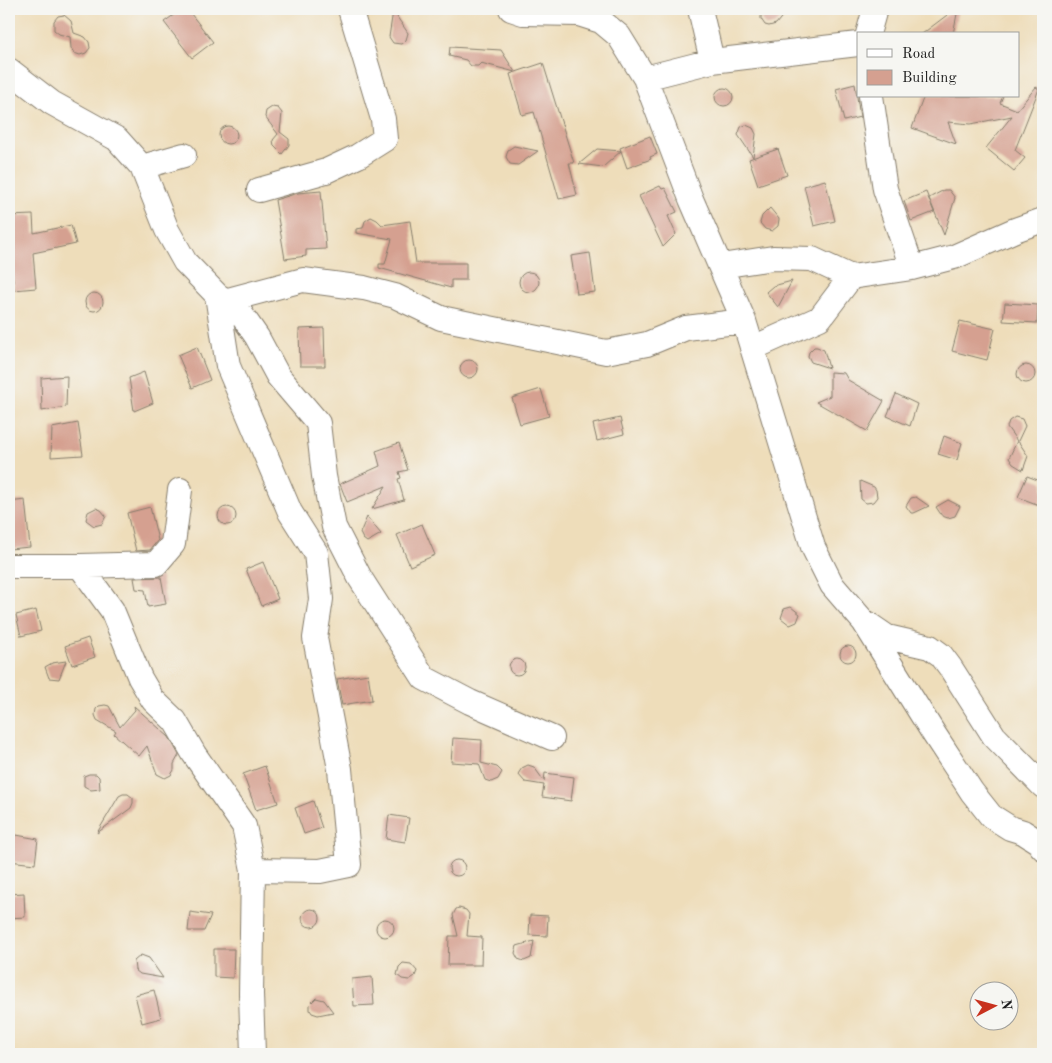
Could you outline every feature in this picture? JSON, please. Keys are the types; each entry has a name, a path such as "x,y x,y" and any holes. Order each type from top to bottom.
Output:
{"street":[{"path":"259,190 326,171 358,156 385,139 383,119 350,9"},
{"path":"511,9 523,13 578,14 601,21 619,36 645,78 691,199 744,321 813,548 832,585 864,622 934,734 977,798 992,816 1010,828 1030,836 1043,848"},
{"path":"700,9 712,61"},
{"path":"869,32 875,9"},
{"path":"645,78 712,61 857,44"},
{"path":"9,70 52,102 117,139 142,167 167,230 185,262 221,298 239,311 257,337 278,376 318,423 324,476 334,527 360,578 424,678 470,702 552,738"},
{"path":"871,98 885,189 912,268"},
{"path":"142,167 184,155"},
{"path":"721,266 773,258 812,259 851,277 912,268 954,257 1015,230 1043,220"},
{"path":"753,348 820,318 851,277"},
{"path":"221,298 304,280 364,288 395,296 441,318 606,352 647,344 686,328 744,321"},
{"path":"221,298 228,366 290,512 316,553 321,598 315,638 340,769 349,865 320,871 253,870"},
{"path":"9,566 156,564 173,544 180,490"},
{"path":"80,566 112,610 140,678 154,700 175,721 194,754 244,826 253,870 252,1054"},
{"path":"864,622 887,638 930,647 941,655 994,736 1043,786"}],"building":[{"path":"182,9 187,9 213,42 192,58 164,22"},
{"path":"761,9 788,9 776,24 769,26 765,25 761,19"},
{"path":"955,9 958,9 953,32 925,32"},
{"path":"393,11 408,33 406,40 401,44 393,43 389,37"},
{"path":"64,15 71,21 74,33 85,37 89,42 90,48 86,53 80,55 74,53 71,48 70,37 59,34 54,30 54,21 58,16"},
{"path":"450,47 501,50 515,72 481,63 478,66 471,66 466,60 449,56"},
{"path":"543,63 574,163 569,163 577,195 559,199 534,112 522,115 510,74"},
{"path":"855,84 860,117 844,121 836,89"},
{"path":"1036,87 1039,89 1015,150 1025,158 1014,171 986,148 1012,116 971,124 948,122 956,144 912,128 923,98 1002,98 1000,103 1017,110"},
{"path":"720,88 728,88 733,93 731,104 720,106 715,101 715,93"},
{"path":"272,107 278,108 282,113 280,132 289,139 289,145 282,154 274,146 273,140 278,134 265,117 266,111"},
{"path":"746,125 753,128 756,134 753,157 738,135 741,127"},
{"path":"228,126 234,129 237,135 234,141 228,144 222,141 219,135 222,129"},
{"path":"650,136 657,154 650,157 651,159 627,168 620,148"},
{"path":"514,146 538,151 518,165 510,164 506,157 508,150"},
{"path":"597,149 621,151 603,167 579,164"},
{"path":"778,149 787,175 758,185 749,159"},
{"path":"825,180 835,221 814,226 804,186"},
{"path":"660,186 662,189 665,188 677,212 668,216 676,234 663,247 639,196"},
{"path":"944,190 949,190 955,198 944,235 929,198"},
{"path":"321,191 326,249 306,250 306,256 285,259 275,200 298,193"},
{"path":"926,192 934,212 911,221 904,201"},
{"path":"770,208 779,219 778,226 772,231 765,229 760,223 762,216"},
{"path":"33,215 34,233 71,225 76,244 33,253 36,288 14,290 9,216"},
{"path":"371,217 382,225 410,221 416,263 466,263 466,280 451,280 451,288 379,268 379,264 385,264 392,239 356,233 356,229 363,228 365,221"},
{"path":"590,253 595,292 577,294 571,256"},
{"path":"529,272 536,275 539,282 536,289 529,292 522,289 519,282 522,275"},
{"path":"792,281 778,307 766,292 773,286"},
{"path":"94,293 100,296 103,302 100,308 94,311 88,308 85,302 88,296"},
{"path":"1005,303 1038,305 1037,323 1003,321"},
{"path":"960,321 995,329 987,360 952,351"},
{"path":"324,328 325,366 300,366 299,329"},
{"path":"197,347 210,380 192,388 178,355"},
{"path":"814,347 824,350 829,368 811,362 808,356"},
{"path":"469,360 475,363 478,369 475,375 469,378 463,375 460,369 463,363"},
{"path":"1026,365 1032,368 1035,374 1032,380 1026,383 1020,380 1017,374 1020,368"},
{"path":"144,372 153,403 134,411 129,378"},
{"path":"830,372 844,373 848,380 884,401 867,431 816,402 830,396"},
{"path":"67,376 66,407 42,411 41,378"},
{"path":"541,389 549,416 520,424 512,398"},
{"path":"896,394 917,404 910,426 887,416"},
{"path":"1015,417 1022,419 1025,426 1018,441 1028,456 1023,470 1013,464 1009,458 1017,441 1007,427 1009,421"},
{"path":"620,418 624,434 597,441 593,424"},
{"path":"78,423 83,455 51,457 52,428"},
{"path":"944,436 962,443 957,460 938,454"},
{"path":"399,443 408,470 399,472 401,478 398,479 404,500 372,509 386,486 347,502 340,484 380,466 376,451"},
{"path":"1027,476 1043,482 1043,495 1039,505 1018,497"},
{"path":"860,481 874,487 876,490 877,497 873,502 866,503 861,499"},
{"path":"916,497 929,506 911,513 906,506 911,498"},
{"path":"25,500 30,547 9,549 9,502"},
{"path":"948,500 960,506 955,516 948,518 942,516 936,507"},
{"path":"150,507 158,540 150,550 136,551 127,513"},
{"path":"227,507 233,510 236,516 233,522 227,525 221,522 218,516 221,510"},
{"path":"96,508 101,510 106,516 102,524 94,526 86,520 88,512"},
{"path":"367,517 381,534 367,542 360,533"},
{"path":"422,524 435,555 410,566 397,535"},
{"path":"263,562 278,599 261,606 246,569"},
{"path":"161,577 166,604 148,607 145,590 136,589 134,578"},
{"path":"791,607 800,614 797,622 790,625 781,618 784,609"},
{"path":"36,610 41,631 21,636 16,615"},
{"path":"88,638 95,657 72,665 65,646"},
{"path":"845,646 851,646 856,651 854,660 845,662 840,657 840,651"},
{"path":"514,659 520,659 525,664 523,673 514,675 509,670 509,664"},
{"path":"66,661 59,679 49,678 45,667 52,663"},
{"path":"368,674 372,700 342,705 337,679"},
{"path":"99,706 109,706 120,727 135,710 134,706 169,737 179,755 171,775 165,778 157,774 147,746 139,756 114,734 116,731 97,720 95,715 96,709"},
{"path":"453,738 482,740 481,763 497,767 502,772 498,779 491,782 485,780 479,764 451,762"},
{"path":"528,765 534,767 544,781 545,773 574,777 571,801 542,797 544,785 525,782 518,774 522,768"},
{"path":"265,766 278,803 256,810 243,774"},
{"path":"96,774 99,777 100,789 91,790 84,786 84,776"},
{"path":"128,794 133,798 131,808 97,833 119,796"},
{"path":"313,801 322,828 304,834 295,808"},
{"path":"389,815 409,818 405,842 386,839"},
{"path":"11,834 38,839 35,864 9,861"},
{"path":"454,860 460,860 465,865 463,874 454,876 449,871 449,865"},
{"path":"24,893 25,917 9,918 9,894"},
{"path":"311,909 317,912 320,918 317,924 311,927 305,924 302,918 305,912"},
{"path":"456,909 466,910 469,914 467,936 482,937 481,965 448,965 449,936 458,936 453,915"},
{"path":"190,912 211,915 204,931 188,931"},
{"path":"530,915 548,916 547,936 529,935"},
{"path":"381,919 389,919 394,924 392,935 381,937 376,932 376,924"},
{"path":"534,941 531,958 524,961 518,959 515,953 517,946"},
{"path":"214,949 234,949 233,978 214,977"},
{"path":"141,955 149,958 163,978 140,974 135,970 134,961"},
{"path":"403,963 411,964 417,971 415,976 409,980 402,979 397,975 399,967"},
{"path":"372,977 374,1005 354,1006 352,979"},
{"path":"154,990 161,1018 142,1023 135,995"},
{"path":"316,998 324,1000 333,1012 318,1015 312,1013 310,1004"}]}
